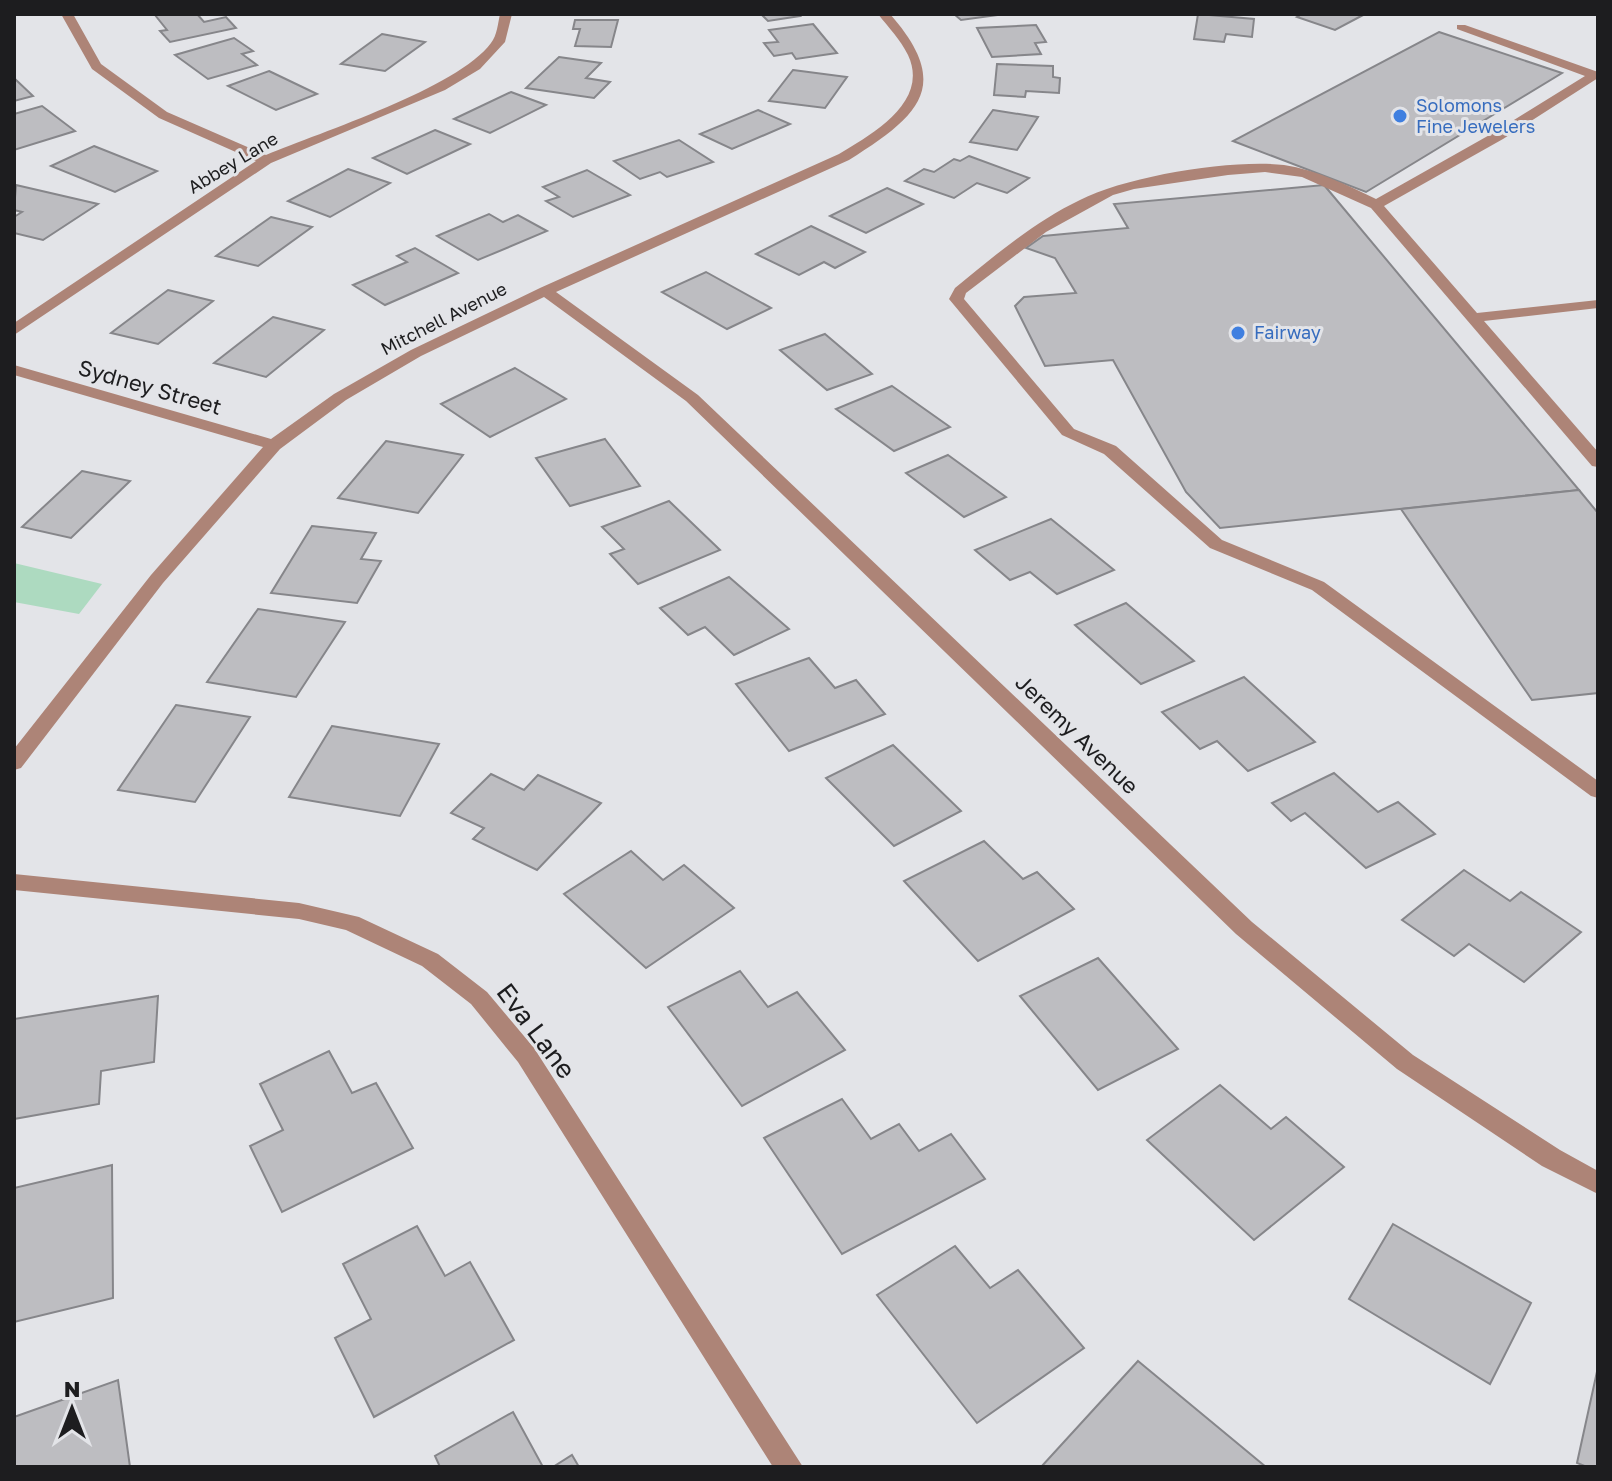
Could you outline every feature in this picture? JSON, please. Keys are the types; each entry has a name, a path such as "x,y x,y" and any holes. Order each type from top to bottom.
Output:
{"street":[{"path":"67,14 96,66 163,115 266,160"},
{"name":"Abbey Lane","path":"14,330 266,160 441,87 464,73 499,42 506,14"},
{"name":"Mitchell Avenue","path":"14,763 157,579 274,445 340,397 404,360 545,291 844,157 873,139 912,103 920,80 918,57 884,14"},
{"path":"1461,27 1596,74"},
{"path":"1376,205 1498,136 1596,74"},
{"path":"1598,462 1376,205 1341,187 1284,169 1260,169 1117,189 1035,230 960,291 956,299 1068,432 1110,450 1216,544 1318,586 1598,791"},
{"name":"Jeremy Avenue","path":"545,291 692,398 1244,928 1405,1062 1551,1158 1598,1183"},
{"path":"1471,318 1598,304"},
{"name":"Sydney Street","path":"14,370 274,445"},
{"name":"Eva Lane","path":"14,882 299,911 351,923 430,960 479,998 526,1055 789,1467"}],"green space":[{"path":"14,563 102,584 79,614 14,602"}],"building":[{"path":"197,14 204,22 226,17 236,28 170,42 160,31 167,30 155,15"},
{"path":"761,14 798,14 800,16 768,21"},
{"path":"954,14 1005,14 961,20"},
{"path":"1198,14 1254,19 1252,37 1226,34 1224,42 1194,39"},
{"path":"1302,14 1365,14 1335,30 1297,17"},
{"path":"575,20 618,20 611,47 575,46 580,29 573,29"},
{"path":"813,24 837,53 796,59 792,53 774,56 764,43 778,42 769,30"},
{"path":"1036,25 1046,42 1035,43 1041,54 992,57 977,28"},
{"path":"1439,32 1562,73 1366,192 1233,141"},
{"path":"382,34 425,42 385,71 341,64"},
{"path":"234,38 253,51 242,54 257,65 208,79 175,55"},
{"path":"559,57 601,63 586,78 610,82 594,98 526,88"},
{"path":"997,64 1053,66 1053,77 1060,78 1059,93 1026,91 1025,97 994,95"},
{"path":"793,70 847,77 825,108 769,101"},
{"path":"269,71 317,94 276,110 228,86"},
{"path":"14,78 33,96 14,101"},
{"path":"511,92 546,105 490,133 454,119"},
{"path":"42,106 75,131 14,150 14,114"},
{"path":"758,110 790,124 732,149 700,134"},
{"path":"993,110 1038,117 1017,150 970,142"},
{"path":"435,130 470,144 407,174 373,158"},
{"path":"679,140 713,162 667,177 660,172 640,179 614,161"},
{"path":"94,146 157,171 115,192 51,166"},
{"path":"969,156 1029,178 1007,193 977,183 954,198 905,181 924,169 934,172 954,159 960,161"},
{"path":"348,169 390,183 330,217 288,201"},
{"path":"587,170 630,195 573,217 546,201 559,197 543,187"},
{"path":"16,185 98,204 43,240 14,233 14,217 22,212 14,210"},
{"name":"Fairway","path":"1324,185 1579,490 1220,528 1186,492 1113,360 1045,366 1015,306 1024,297 1076,293 1055,258 1026,248 1043,236 1128,228 1114,204"},
{"path":"887,188 923,204 866,233 830,216"},
{"path":"489,214 503,222 518,215 547,231 478,260 437,236"},
{"path":"271,217 312,227 258,266 216,256"},
{"path":"811,226 865,252 835,268 824,262 799,275 756,254"},
{"path":"415,248 458,273 385,305 353,285 407,262 397,256"},
{"path":"706,272 771,308 727,329 662,292"},
{"path":"168,290 213,301 158,344 111,333"},
{"path":"273,317 324,330 266,377 214,363"},
{"path":"825,334 872,374 827,390 780,350"},
{"path":"515,368 566,399 490,437 441,404"},
{"path":"892,386 950,427 894,451 836,409"},
{"path":"605,439 640,486 570,506 536,458"},
{"path":"386,441 463,455 418,513 338,498"},
{"path":"948,455 1006,497 964,517 906,473"},
{"path":"82,471 130,481 71,538 22,527"},
{"path":"1579,490 1598,513 1598,693 1532,700 1401,509"},
{"path":"669,501 720,550 638,584 610,554 624,549 602,527"},
{"path":"1051,519 1114,570 1057,594 1030,572 1010,580 975,550"},
{"path":"312,526 376,533 361,559 381,561 357,603 271,593"},
{"path":"729,577 789,629 734,655 705,627 688,635 660,608"},
{"path":"1126,603 1194,661 1141,684 1075,625"},
{"path":"258,609 345,622 296,697 207,682"},
{"path":"809,658 835,688 856,680 885,714 789,751 736,684"},
{"path":"1244,677 1315,742 1248,771 1217,741 1200,749 1162,712"},
{"path":"176,705 250,717 195,802 118,790"},
{"path":"332,726 439,744 400,816 289,797"},
{"path":"893,745 961,811 894,846 826,778"},
{"path":"1334,773 1378,812 1398,802 1435,834 1366,868 1305,813 1291,821 1272,803"},
{"path":"491,774 524,790 538,775 601,803 537,870 473,839 484,828 451,813"},
{"path":"984,841 1023,879 1037,872 1074,909 978,961 904,881"},
{"path":"631,851 663,880 684,865 734,908 646,968 564,894"},
{"path":"1464,870 1510,901 1521,892 1581,932 1524,982 1469,944 1454,956 1402,920"},
{"path":"1098,958 1178,1049 1098,1090 1020,996"},
{"path":"740,971 768,1007 797,992 845,1050 742,1106 668,1007"},
{"path":"158,996 154,1062 101,1071 99,1104 14,1119 14,1019"},
{"path":"329,1051 352,1093 376,1083 413,1148 282,1212 250,1146 283,1130 260,1084"},
{"path":"1220,1085 1271,1129 1286,1117 1344,1167 1254,1240 1147,1140"},
{"path":"842,1099 871,1139 899,1124 919,1151 951,1134 985,1179 842,1254 764,1138"},
{"path":"112,1165 113,1298 14,1322 14,1188"},
{"path":"1393,1224 1531,1303 1490,1384 1349,1299"},
{"path":"417,1226 445,1276 470,1262 514,1340 374,1417 335,1338 371,1319 343,1264"},
{"path":"955,1246 990,1288 1018,1270 1084,1348 977,1423 877,1295"},
{"path":"1138,1361 1266,1467 1041,1467"},
{"path":"1598,1367 1598,1467 1587,1467 1577,1463"},
{"path":"118,1380 130,1467 14,1467 14,1417"},
{"path":"513,1412 543,1467 440,1467 435,1456"},
{"path":"572,1455 579,1467 553,1467"}],"place":[{"name":"Solomons Fine Jewelers","path":"1400,116"},
{"name":"Fairway","path":"1238,333"}]}
